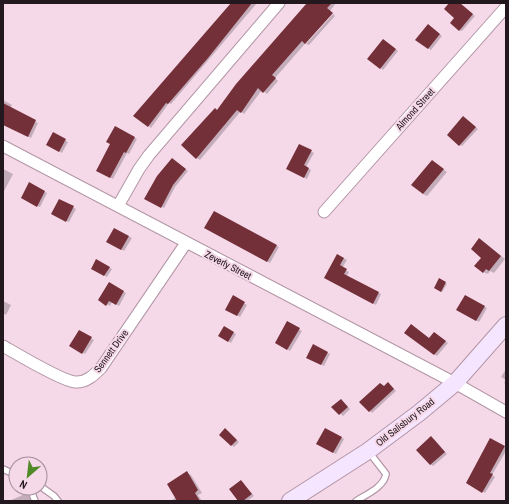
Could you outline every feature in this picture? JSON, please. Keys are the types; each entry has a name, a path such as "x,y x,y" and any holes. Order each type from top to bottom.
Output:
{"main road":[{"name":"Old Salisbury Road","path":"299,499 368,451 419,413 455,383 506,325"}],"street":[{"path":"118,206 139,168 149,155 279,3"},
{"name":"Almond Street","path":"324,212 506,6"},
{"name":"Zeverly Street","path":"3,146 455,383 506,412"},
{"name":"Sennett Drive","path":"3,346 74,382 85,380 94,376 101,368 186,243"}],"lane":[{"path":"356,501 381,485 385,480 386,474 368,451"},
{"path":"48,492 58,501"}],"building":[{"path":"231,3 252,3 208,58 168,104 166,103 148,127 133,116"},
{"path":"307,3 332,3 327,8 333,13 305,44 302,41 272,75 276,78 263,93 258,88 241,113 237,110 196,159 181,145 215,108 217,110 236,84"},
{"path":"449,3 460,3 473,14 459,31 450,23 454,18 444,9"},
{"path":"428,24 440,34 428,49 415,40"},
{"path":"383,39 396,49 380,69 367,59"},
{"path":"3,103 36,120 28,137 3,125"},
{"path":"463,116 476,127 459,146 447,135"},
{"path":"115,126 135,137 126,153 124,152 110,178 96,171 110,144 106,142"},
{"path":"53,132 66,139 59,152 46,145"},
{"path":"299,144 312,150 304,165 309,168 304,178 286,169"},
{"path":"172,158 186,169 173,185 161,208 144,199 157,176"},
{"path":"432,160 444,169 423,194 411,185"},
{"path":"29,182 45,191 37,207 21,198"},
{"path":"59,199 74,206 66,222 51,214"},
{"path":"214,211 277,245 267,262 204,228"},
{"path":"114,228 129,236 121,250 106,242"},
{"path":"479,238 501,256 489,271 486,269 483,273 474,266 481,258 471,249"},
{"path":"337,254 344,258 340,265 347,269 344,274 379,292 373,304 324,278"},
{"path":"96,259 110,267 104,276 91,269"},
{"path":"439,278 446,282 441,292 434,288"},
{"path":"109,282 124,291 116,305 109,301 106,306 98,300"},
{"path":"233,295 245,302 237,316 225,310"},
{"path":"465,295 485,306 476,321 456,310"},
{"path":"287,321 300,328 287,350 275,343"},
{"path":"411,324 429,338 434,332 446,341 434,355 404,333"},
{"path":"224,326 234,332 228,342 218,336"},
{"path":"79,330 92,337 82,354 69,346"},
{"path":"313,344 328,352 321,365 306,358"},
{"path":"388,382 394,389 369,412 359,402 380,383 384,386"},
{"path":"341,399 348,407 339,415 331,407"},
{"path":"225,428 237,440 231,446 219,435"},
{"path":"325,428 342,437 333,453 316,444"},
{"path":"431,436 445,452 430,465 416,450"},
{"path":"490,438 505,446 490,473 493,474 482,493 466,483"},
{"path":"187,471 198,490 195,493 200,501 177,501 167,484"},
{"path":"241,480 252,494 243,501 238,501 229,489"}]}
